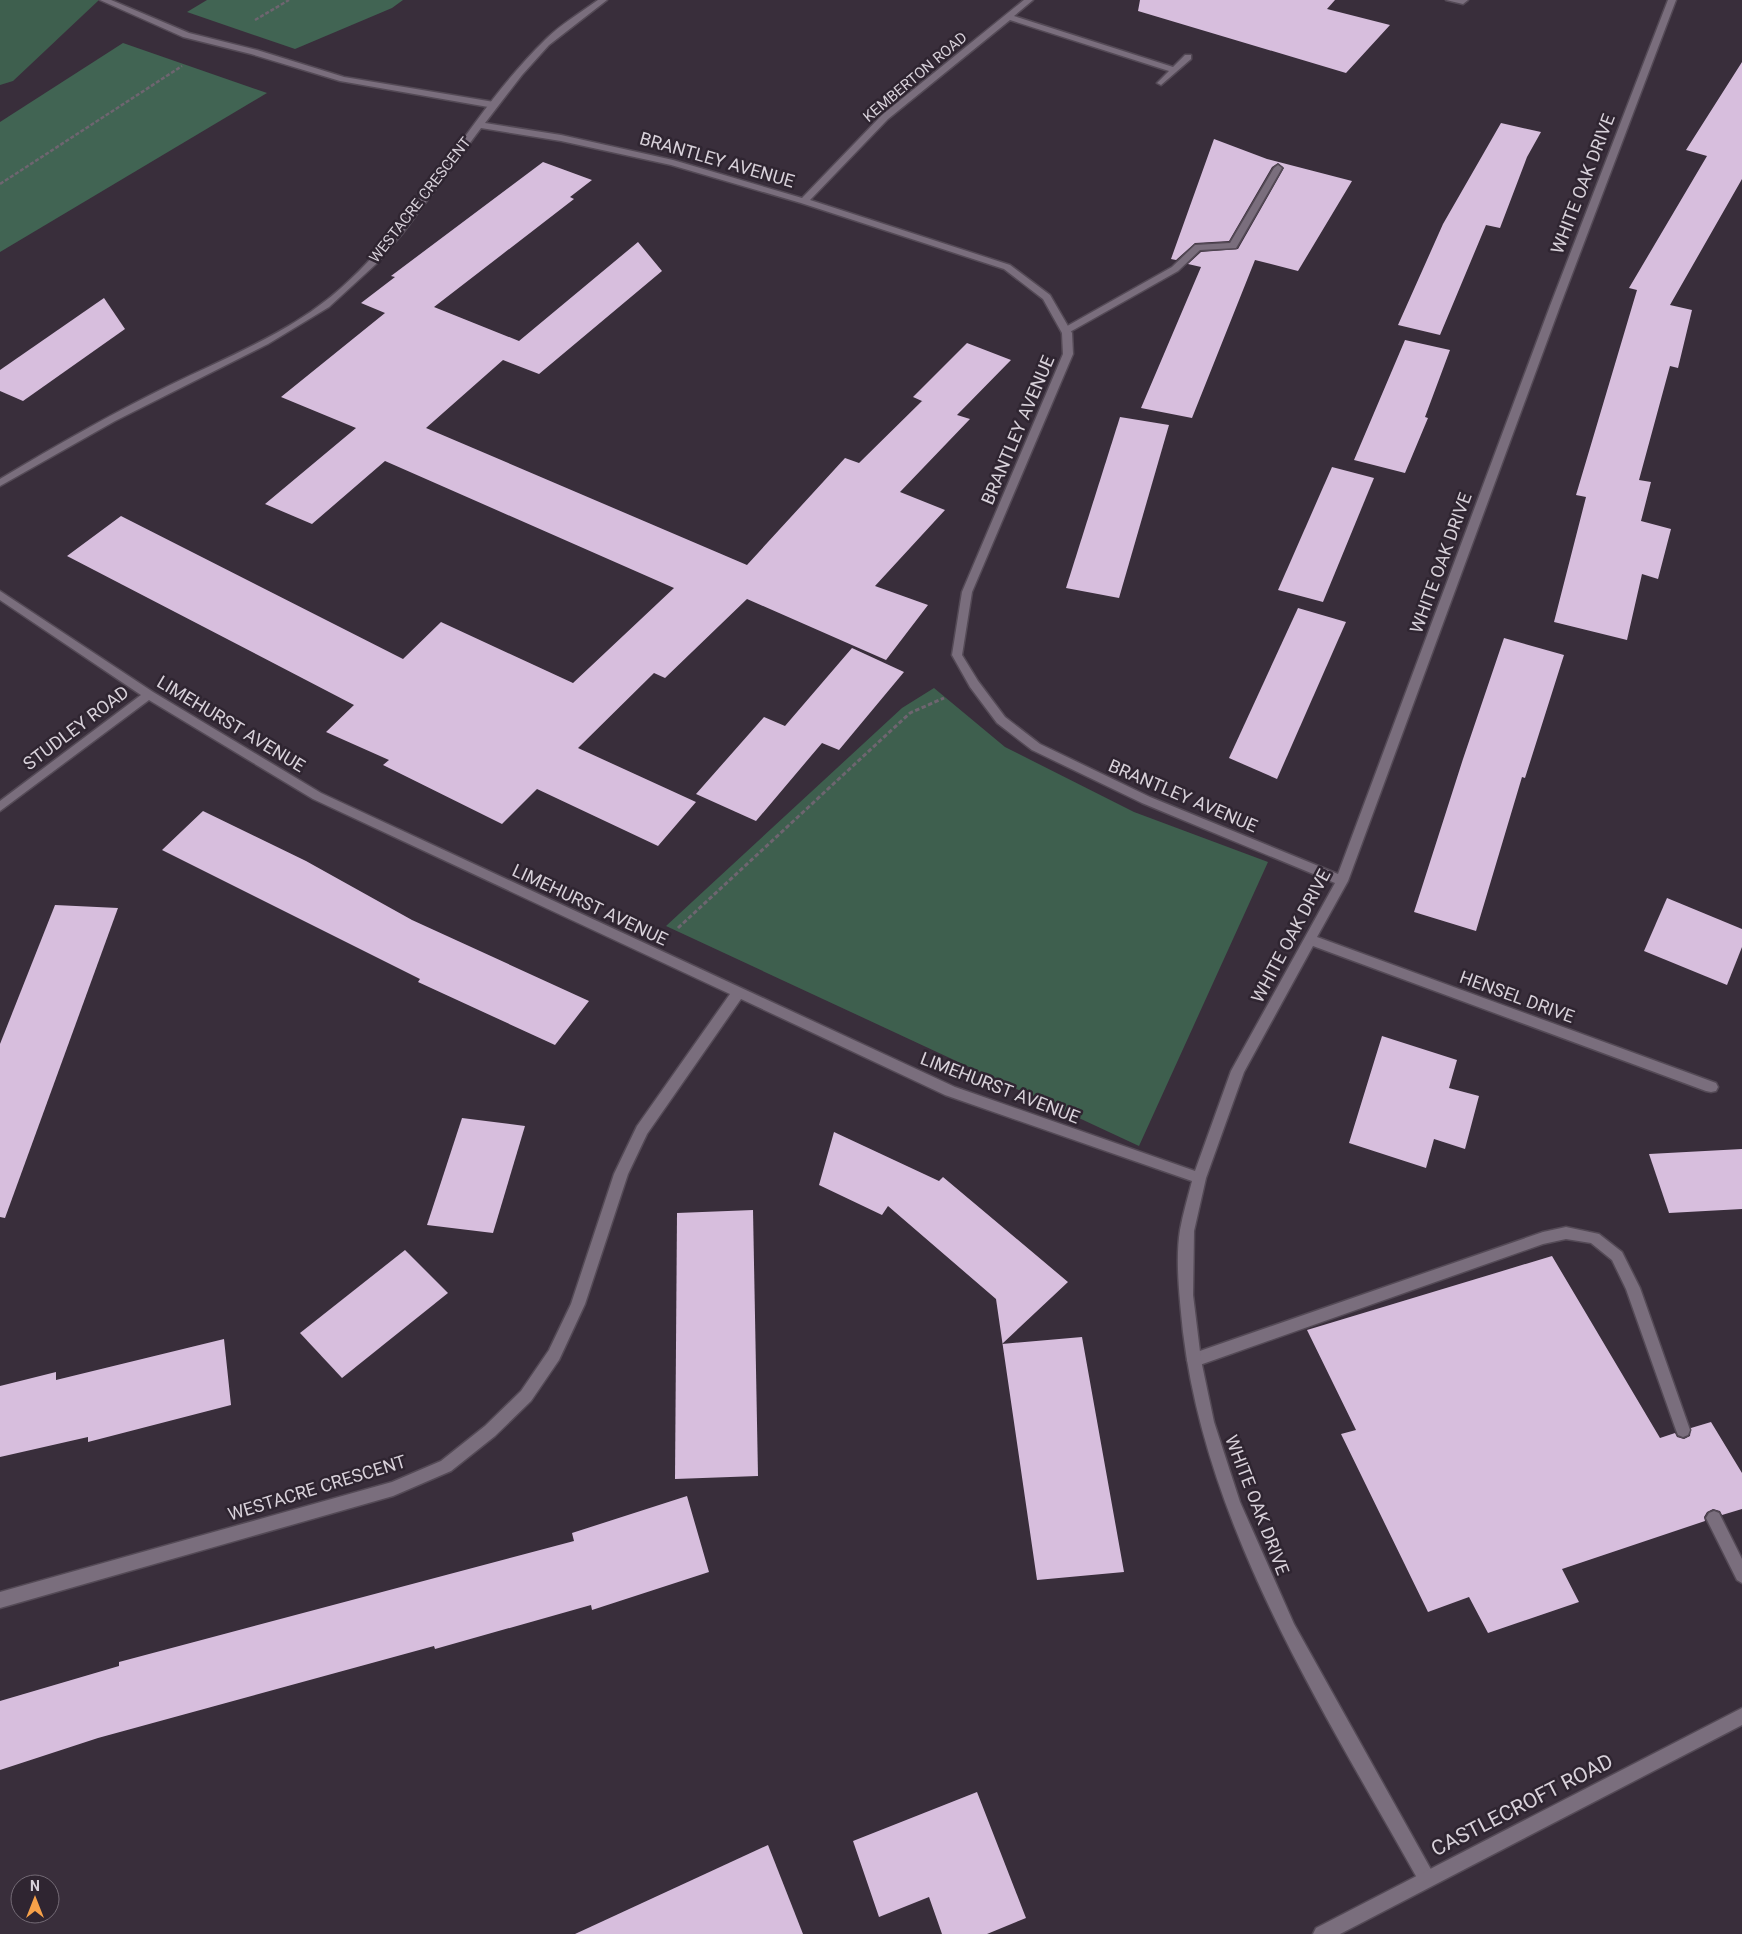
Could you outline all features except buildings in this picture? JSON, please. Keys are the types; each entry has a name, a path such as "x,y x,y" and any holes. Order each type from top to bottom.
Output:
{"street":[{"path":"104,0 186,35 218,42 343,79 494,105"},
{"name":"WESTACRE CRESCENT","path":"0,483 76,436 253,348 292,326 342,291 396,236 494,105 547,42 603,0"},
{"name":"KEMBERTON ROAD","path":"804,201 885,117 1028,0"},
{"path":"1450,0 1463,2 1464,0"},
{"name":"WHITE OAK DRIVE","path":"1427,1879 1288,1630 1233,1502 1208,1422 1194,1360 1186,1295 1187,1231 1199,1178 1238,1071 1342,881 1552,315 1672,0"},
{"path":"1009,17 1174,70"},
{"path":"1161,83 1188,57"},
{"name":"BRANTLEY AVENUE","path":"479,125 622,150 804,201 1007,267 1047,297 1065,330 1068,354 967,592 957,655 974,684 1001,720 1036,747 1146,800 1342,881"},
{"path":"1065,330 1175,269 1198,246 1233,246 1278,168"},
{"name":"LIMEHURST AVENUE","path":"0,595 150,695 317,796 950,1091 1199,1178"},
{"name":"STUDLEY ROAD","path":"0,807 150,695"},
{"name":"HENSEL DRIVE","path":"1311,940 1711,1087"},
{"name":"WESTACRE CRESCENT","path":"0,1600 393,1489 446,1466 490,1431 526,1396 554,1355 578,1304 621,1174 642,1130 738,993"},
{"path":"1194,1360 1543,1238 1566,1233 1594,1238 1617,1256 1633,1288 1683,1430"},
{"path":"1714,1518 1742,1575"},
{"name":"CASTLECROFT ROAD","path":"1322,1934 1742,1716"}],"path":[{"path":"0,184 218,42 289,0"},
{"path":"651,952 910,713 974,684"}],"green space":[{"path":"0,0 99,0 13,81 0,85"},
{"path":"207,0 403,0 392,8 295,49 187,12"},
{"path":"123,43 267,93 0,252 0,122"},
{"path":"934,688 1005,747 1134,812 1268,862 1139,1146 666,926 902,708"}]}
